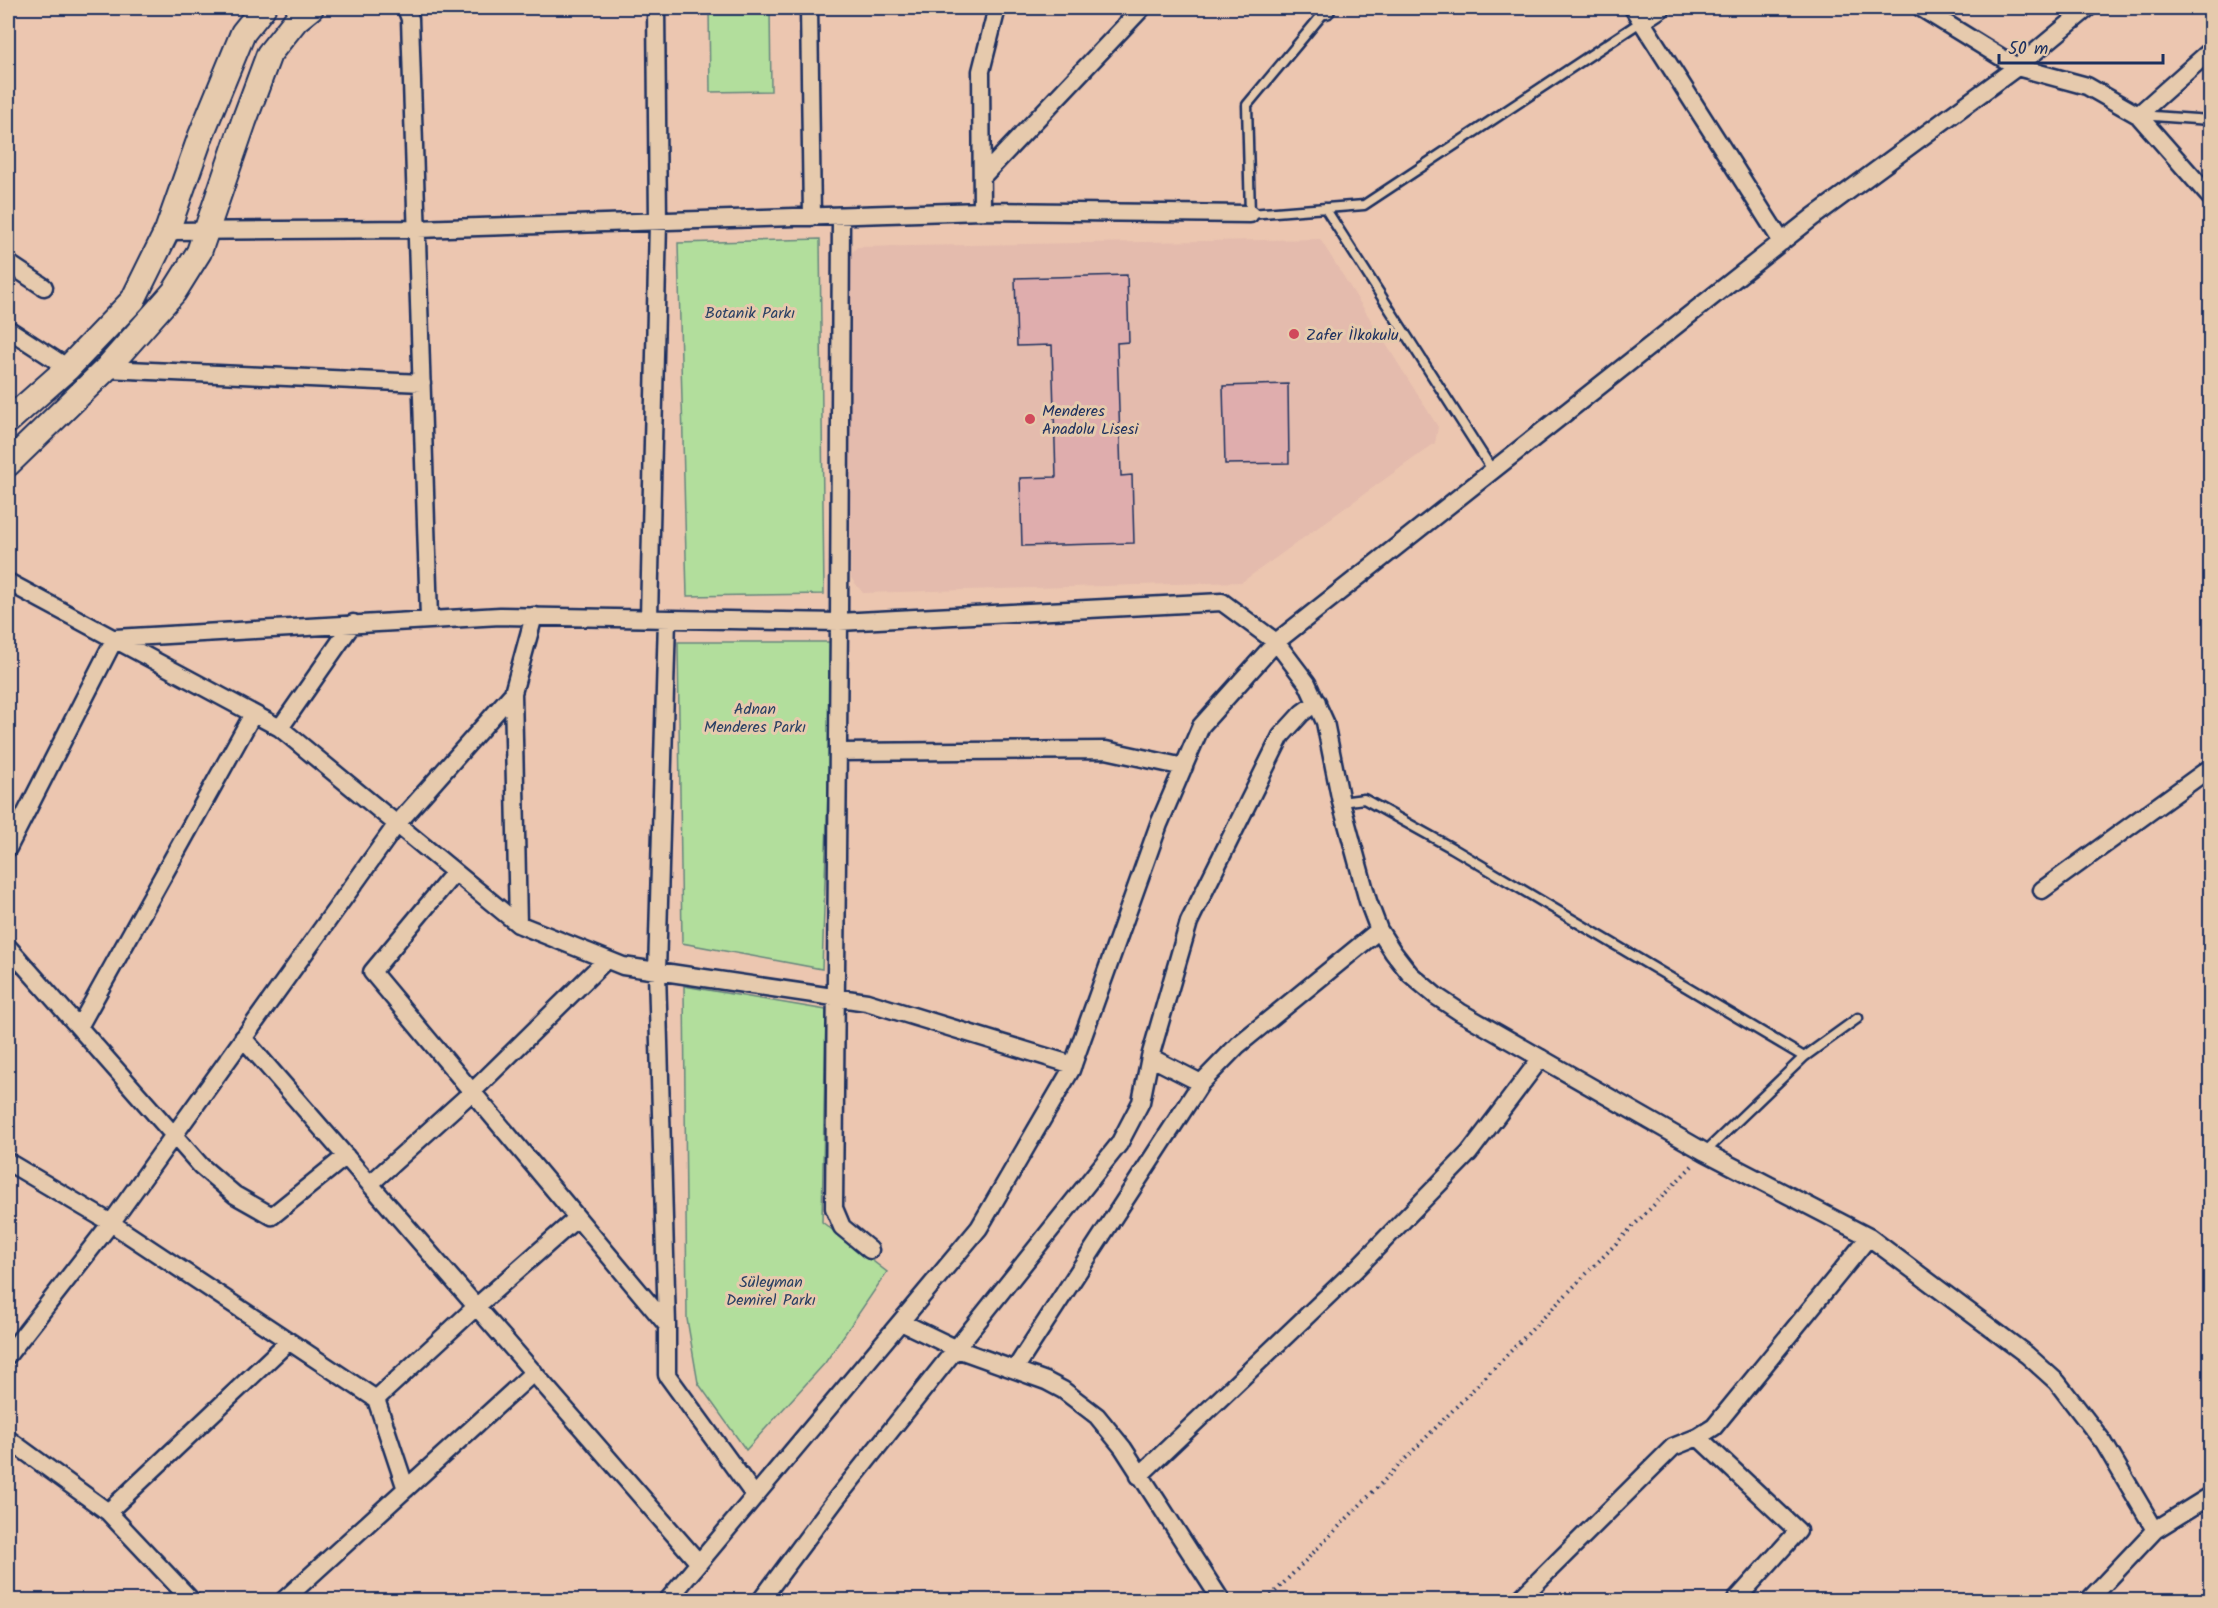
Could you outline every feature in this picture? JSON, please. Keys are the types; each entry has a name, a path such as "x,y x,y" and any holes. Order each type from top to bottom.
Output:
{"street":[{"path":"8,420 68,368 132,300 167,231 201,135 243,33 263,8"},
{"path":"8,464 106,369 174,292 199,252 269,54 296,20 311,8"},
{"path":"406,8 410,19 429,618"},
{"path":"649,618 658,222 656,8"},
{"path":"809,8 812,217"},
{"path":"982,211 981,71 997,8"},
{"path":"982,177 1142,8"},
{"path":"1662,8 1638,14 1782,242"},
{"path":"1921,8 2017,67 2088,86 2138,115 2211,197"},
{"path":"668,1600 979,1228 1073,1065 1159,824 1201,726 1276,642 1782,242 2017,67 2088,8"},
{"path":"2138,115 2211,51"},
{"path":"167,231 417,229 982,211 1250,214"},
{"path":"841,216 834,1208 842,1227 870,1250"},
{"path":"8,263 44,287"},
{"path":"8,329 68,368"},
{"path":"106,369 422,383"},
{"path":"8,582 280,728 518,924 623,966 867,1002 1073,1065"},
{"path":"115,638 429,618 534,616 839,622 1222,602 1276,642 1307,684 1317,702 1325,722 1341,802 1368,901 1379,930 1410,974 1436,996 1541,1058 1706,1152 1869,1237 2027,1355 2057,1382 2104,1443 2155,1530"},
{"path":"518,924 513,693 534,616"},
{"path":"666,619 657,972 667,1375 755,1496"},
{"path":"280,728 352,623"},
{"path":"8,848 115,638"},
{"path":"8,1355 111,1223 397,824 513,693"},
{"path":"761,1600 837,1498 1119,1144 1141,1102 1150,1057 1189,922 1281,736 1296,719 1317,702"},
{"path":"79,1027 253,714"},
{"path":"838,752 1106,750 1184,767"},
{"path":"2042,890 2211,768"},
{"path":"455,872 372,972 667,1325"},
{"path":"1015,1369 1201,1083 1238,1045 1379,930"},
{"path":"8,947 201,1166 235,1195 272,1216 346,1156"},
{"path":"370,1184 472,1092 606,960"},
{"path":"243,1038 699,1563"},
{"path":"1150,1057 1201,1083"},
{"path":"1139,1476 1356,1269 1469,1154 1541,1058"},
{"path":"8,1162 111,1223 376,1399 406,1489"},
{"path":"376,1399 577,1218"},
{"path":"1519,1600 1673,1447 1698,1437 1714,1426 1869,1237"},
{"path":"901,1322 957,1349 1015,1369 1063,1390 1097,1416 1123,1448 1221,1600"},
{"path":"108,1512 289,1341"},
{"path":"285,1600 534,1372"},
{"path":"1698,1437 1798,1531 1737,1600"},
{"path":"8,1440 108,1512 191,1600"},
{"path":"2089,1600 2155,1530 2211,1496"}],"lane":[{"path":"1327,8 1247,105 1250,214 1364,205 1638,14"},
{"path":"2138,115 2211,120"},
{"path":"1325,208 1493,471"},
{"path":"1341,802 1364,799 1452,848 1804,1057"},
{"path":"1706,1152 1804,1057 1858,1018"}],"path":[{"path":"1267,1600 1706,1152"}],"shaded area":[{"name":"Menderes Anadolu Lisesi","path":"1320,239 1438,427 1435,443 1242,582 863,593 851,578 846,259 857,247"}],"green space":[{"path":"709,8 770,8 771,91 710,92"},
{"name":"Botanik Parkı","path":"820,239 824,594 687,596 678,243"},
{"name":"Adnan Menderes Parkı","path":"678,642 833,642 822,969 682,943"},
{"name":"Süleyman Demirel Parkı","path":"684,986 826,1010 822,1222 887,1272 825,1363 746,1450 698,1383 687,1319"}],"building":[{"path":"1127,275 1129,342 1117,343 1121,476 1132,475 1134,543 1022,546 1020,478 1056,477 1052,345 1017,346 1015,278"},
{"path":"1288,384 1289,463 1225,464 1223,386"}],"place":[{"name":"Zafer İlkokulu","path":"1294,334"},
{"name":"Menderes Anadolu Lisesi","path":"1030,419"}]}
